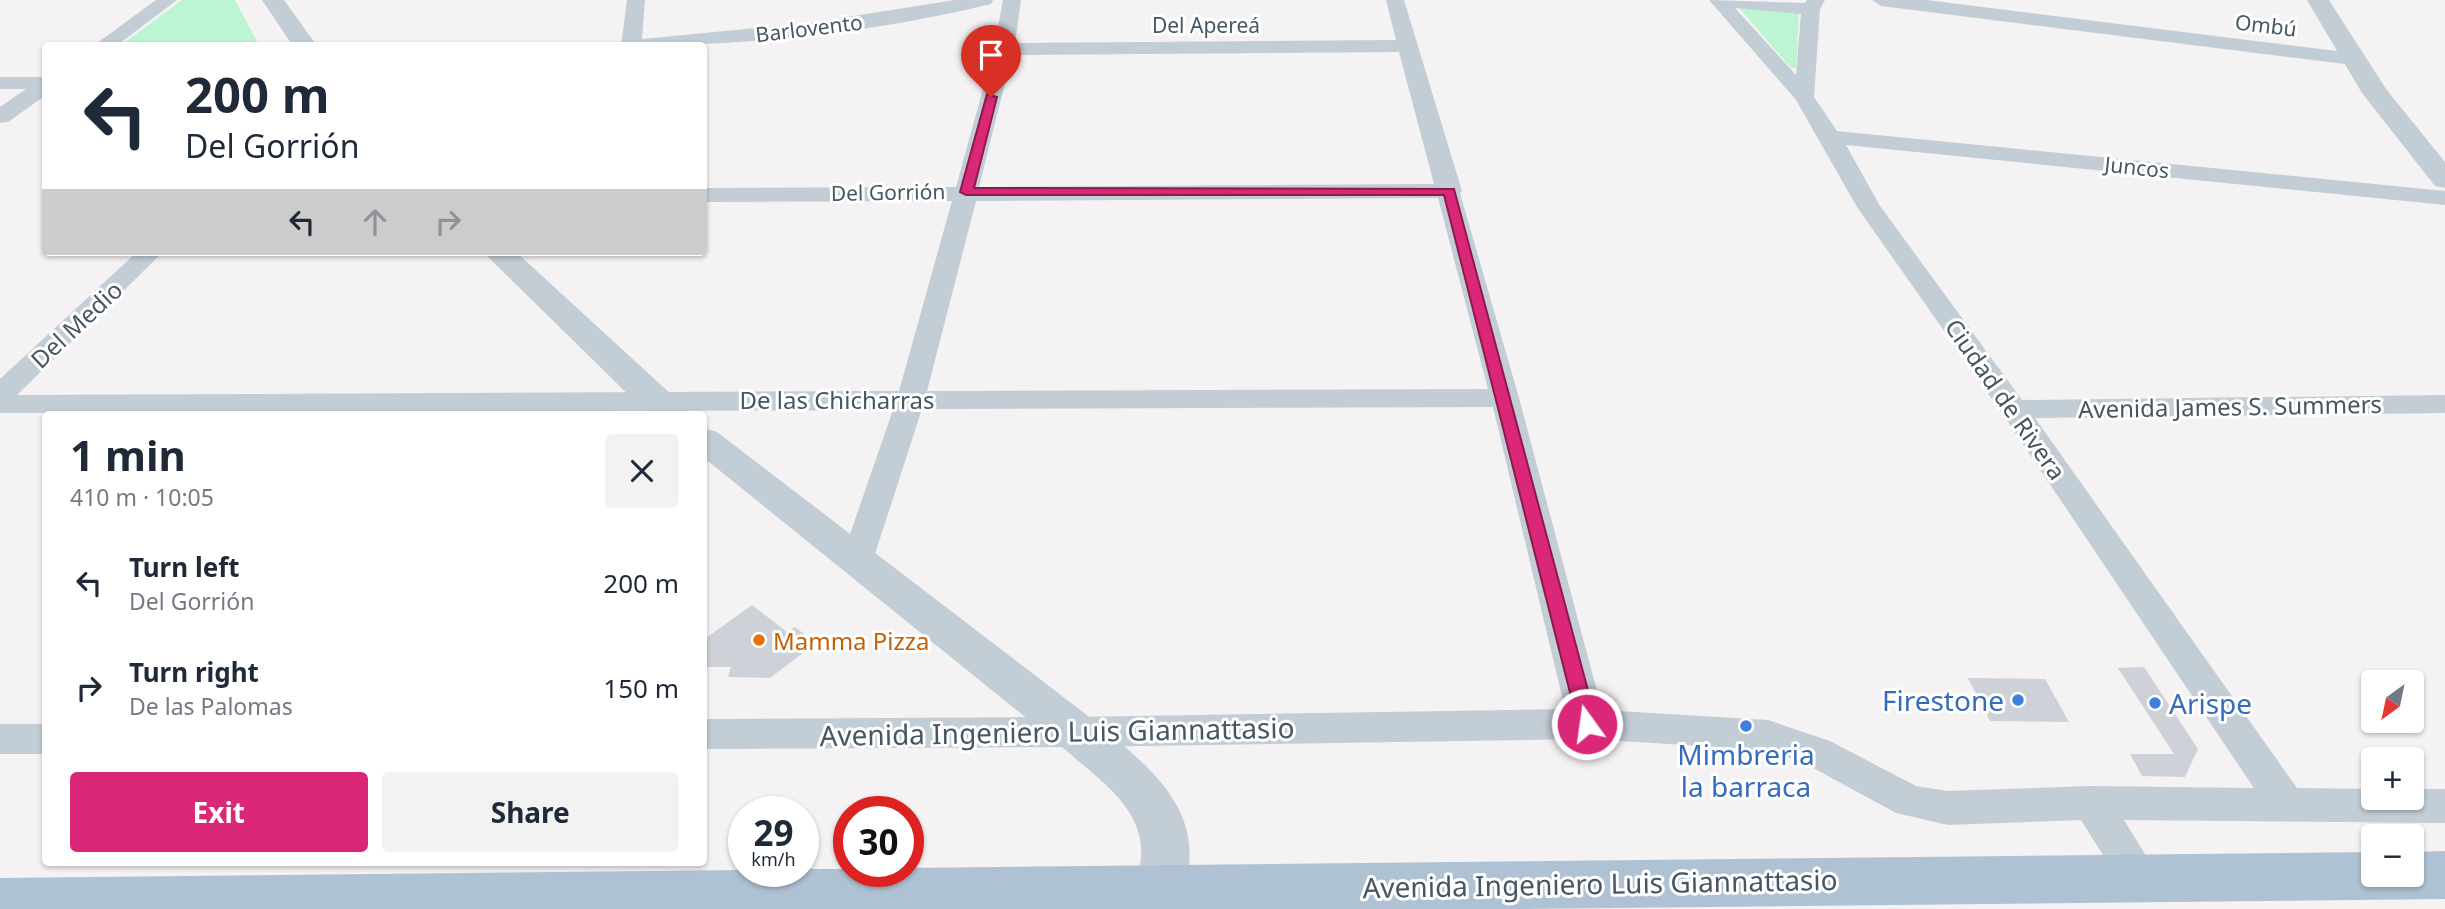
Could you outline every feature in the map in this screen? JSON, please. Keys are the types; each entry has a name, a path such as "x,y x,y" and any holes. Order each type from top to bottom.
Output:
{"main road":[{"name":"Avenida Ingeniero Luis Giannattasio","path":"0,902 1159,899 2138,877 2445,875"}],"street":[{"path":"108,42 168,0"},
{"path":"273,0 302,42"},
{"path":"633,42 636,0"},
{"name":"Barlovento","path":"677,42 791,32 910,15 984,0"},
{"path":"857,560 911,400 1003,49 1012,0"},
{"path":"1395,0 1505,397 1587,724"},
{"path":"1719,0 1814,4 1804,97"},
{"name":"Ciudad de Rivera","path":"1719,0 1804,97 1830,136 1869,207 2014,409 2287,805"},
{"name":"Ombú","path":"1881,0 2353,60"},
{"path":"2318,0 2375,93 2445,180"},
{"name":"Del Apereá","path":"1003,49 1408,46"},
{"path":"0,83 42,84"},
{"path":"0,117 42,87"},
{"name":"Juncos","path":"1830,136 2445,198"},
{"name":"Del Gorrión","path":"707,195 1450,191"},
{"name":"Del Medio","path":"0,395 147,256"},
{"path":"502,256 662,407"},
{"name":"De las Chicharras","path":"0,404 662,407 911,400 1505,397"},
{"name":"Avenida James S. Summers","path":"2014,409 2445,404"},
{"path":"707,441 1076,732 1155,810 1164,841 1159,899"},
{"name":"Avenida Ingeniero Luis Giannattasio","path":"707,734 1076,732 1587,724 1768,735 1817,751 1910,802 1948,808 2091,803 2445,806"},
{"path":"0,739 42,739"},
{"path":"2091,803 2138,877"}],"green space":[{"path":"182,0 235,0 257,42 125,42"},
{"path":"1739,8 1799,12 1796,68 1791,68"}],"building":[{"name":"Mamma Pizza","path":"752,605 787,632 795,627 816,643 770,678 728,677 731,667 707,667 707,637"},
{"name":"Arispe","path":"2144,667 2198,749 2185,777 2142,776 2130,754 2174,754 2118,668"},
{"name":"Firestone","path":"1968,678 2045,679 2069,722 1990,721"}],"place":[{"name":"Mamma Pizza","path":"759,640"},
{"name":"Firestone","path":"2018,700"},
{"name":"Arispe","path":"2155,703"},
{"name":"Mimbreria la barraca","path":"1746,726"}],"route":[{"path":"991,97 966,192 1450,191 1587,724"}]}
